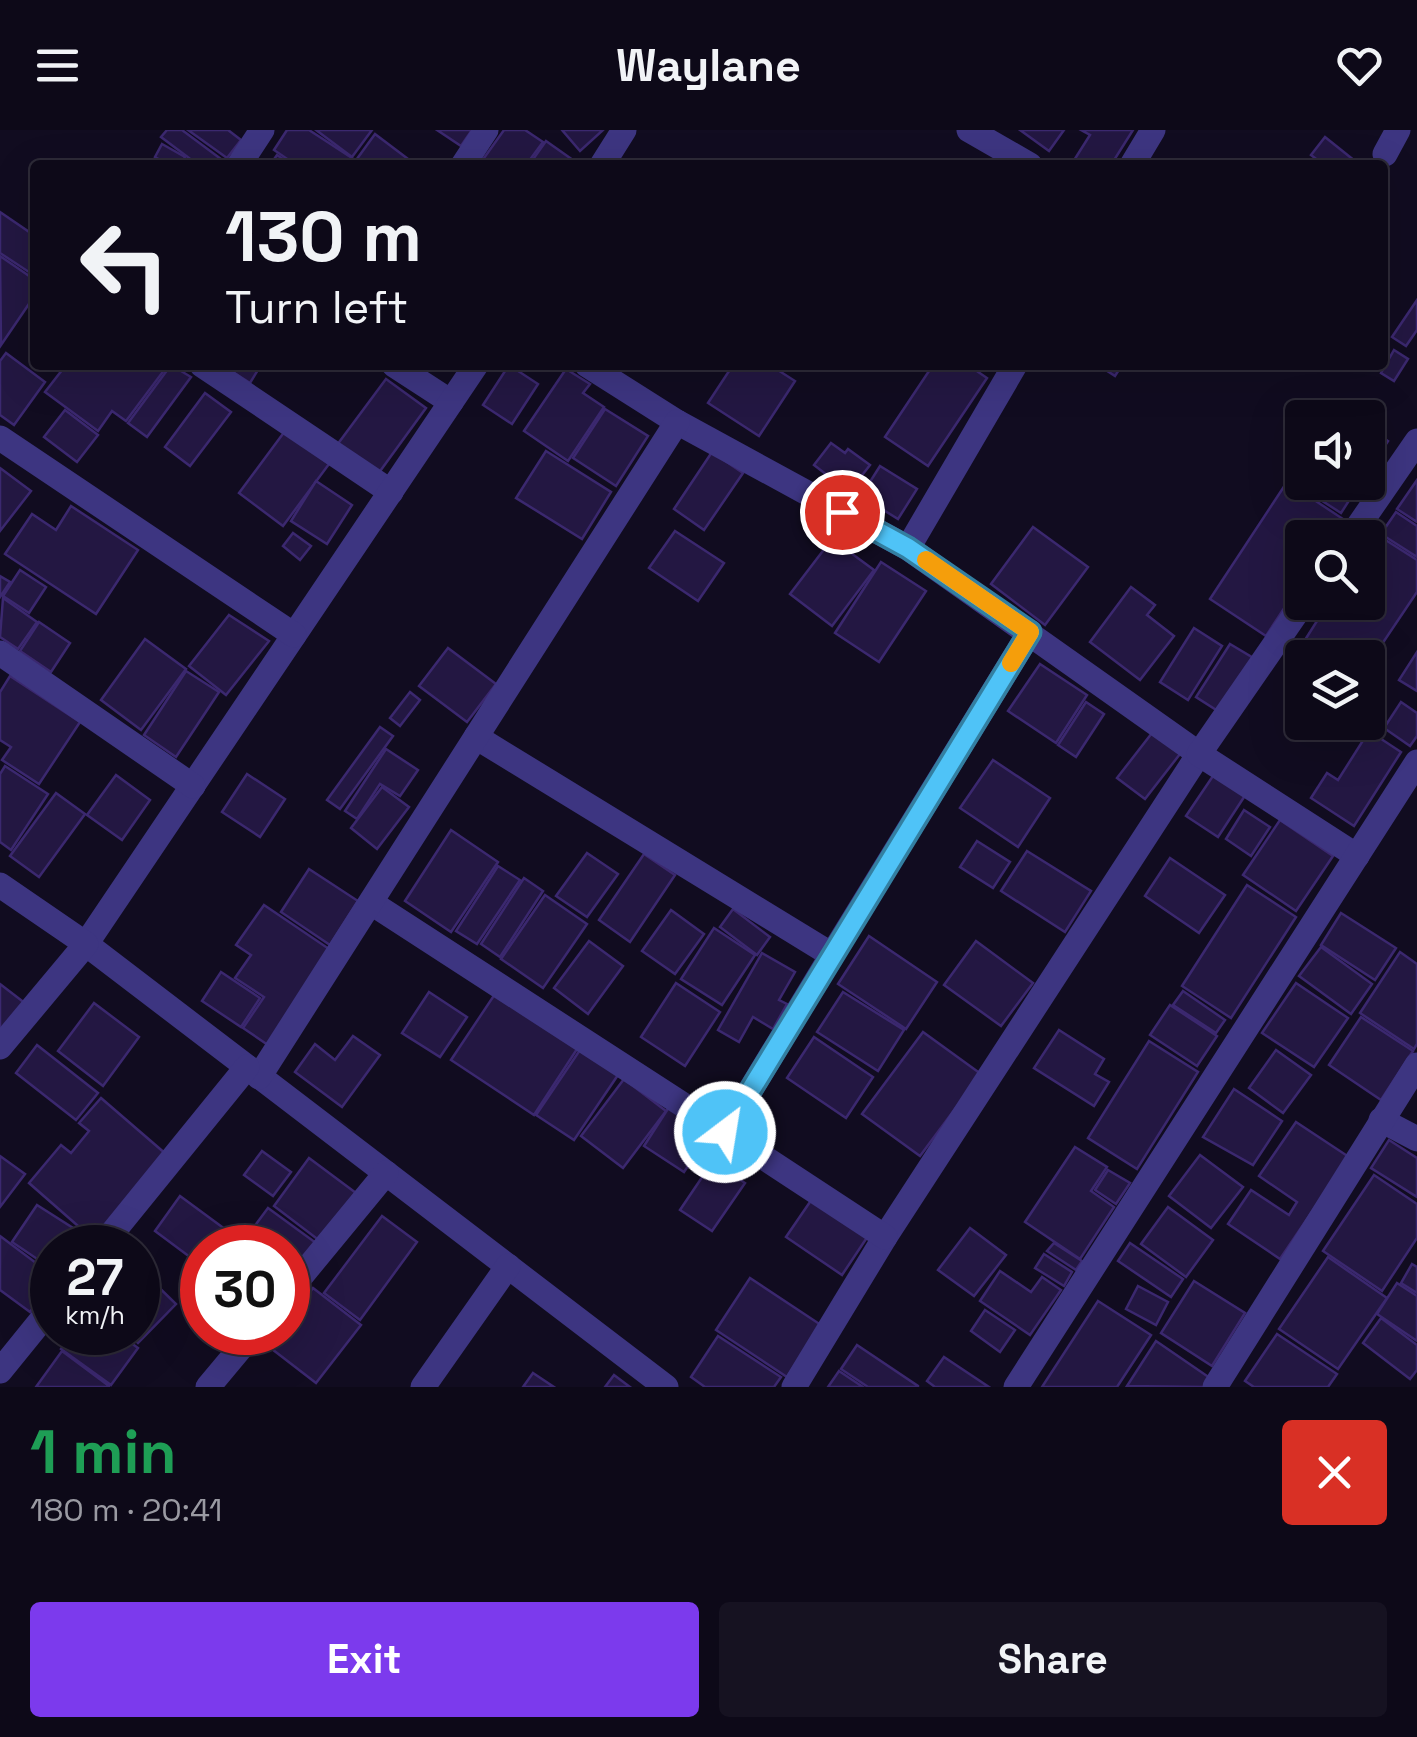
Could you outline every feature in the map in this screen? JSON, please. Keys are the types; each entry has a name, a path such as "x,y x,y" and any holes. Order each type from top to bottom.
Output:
{"street":[{"path":"242,160 262,130"},
{"path":"466,160 486,130"},
{"path":"605,160 624,130"},
{"path":"970,130 1021,160"},
{"path":"1135,160 1153,130"},
{"path":"1384,154 1398,130"},
{"path":"209,370 391,492"},
{"path":"402,370 451,402"},
{"path":"0,1047 86,944 473,370"},
{"path":"595,370 677,422 908,548 1199,754 1357,856"},
{"path":"908,548 1012,370"},
{"path":"120,1225 253,1072 373,904 677,422"},
{"path":"0,438 294,635"},
{"path":"1362,520 1417,441"},
{"path":"794,1387 885,1237 1199,754 1292,620"},
{"path":"725,1132 1030,632"},
{"path":"0,653 193,786"},
{"path":"476,737 832,955"},
{"path":"1016,1387 1417,762"},
{"path":"0,885 86,944 666,1387"},
{"path":"373,904 885,1237"},
{"path":"1220,1385 1417,1065"},
{"path":"1381,1120 1417,1139"},
{"path":"310,1265 386,1173"},
{"path":"423,1387 508,1266"},
{"path":"0,1372 30,1334"},
{"path":"208,1387 235,1355"}],"building":[{"path":"167,130 182,130 222,160 188,160 161,137"},
{"path":"188,130 228,130 241,140 227,158"},
{"path":"287,130 309,130 352,158 289,160 274,150"},
{"path":"316,130 372,130 352,157"},
{"path":"437,130 472,130 461,146"},
{"path":"504,130 525,130 543,142 530,160 483,160"},
{"path":"562,130 603,130 580,151"},
{"path":"1020,130 1064,130 1049,151"},
{"path":"1081,130 1133,130 1114,160 1074,160 1090,135"},
{"path":"375,134 409,160 356,160"},
{"path":"1325,137 1354,160 1318,160 1311,155"},
{"path":"546,141 573,160 533,160"},
{"path":"162,144 185,157 160,160 155,157"},
{"path":"0,212 30,233 30,273 0,253"},
{"path":"0,256 30,277 30,302 1,345"},
{"path":"1417,300 1417,330 1406,346 1392,337"},
{"path":"1394,350 1408,359 1394,381 1381,373 1388,370"},
{"path":"6,353 45,382 14,425 0,415 0,361"},
{"path":"62,370 164,370 126,421 112,411 98,431 45,392"},
{"path":"167,370 179,370 191,377 147,437 128,423"},
{"path":"230,370 258,370 250,383"},
{"path":"506,370 517,370 538,384 512,424 483,405"},
{"path":"565,370 590,384 583,393 604,407 568,461 524,431"},
{"path":"730,370 778,370 795,381 759,436 708,403"},
{"path":"930,370 975,370 987,378 928,466 885,437"},
{"path":"386,379 426,408 378,474 337,445"},
{"path":"205,393 231,412 190,466 165,447"},
{"path":"605,409 648,436 616,486 573,458"},
{"path":"65,410 98,435 77,462 44,437"},
{"path":"285,431 329,464 283,526 239,493"},
{"path":"831,443 845,453 848,449 870,465 849,492 814,465"},
{"path":"546,451 611,492 582,539 516,498"},
{"path":"712,452 743,473 704,530 674,509"},
{"path":"880,466 917,489 898,519 861,496"},
{"path":"0,468 31,491 0,531"},
{"path":"1417,480 1417,522 1397,509"},
{"path":"316,481 352,505 327,544 291,521"},
{"path":"1285,485 1285,500 1314,500 1343,519 1285,520 1285,607 1266,636 1210,599"},
{"path":"1321,500 1349,500 1341,513"},
{"path":"71,506 138,550 96,614 5,554 32,514 56,530"},
{"path":"1396,512 1417,526 1417,557 1385,537 1385,528"},
{"path":"1033,527 1088,567 1045,625 991,584"},
{"path":"675,531 724,563 698,601 649,568"},
{"path":"293,533 311,546 300,560 283,546"},
{"path":"832,539 874,570 832,626 790,594"},
{"path":"1385,540 1417,560 1417,592 1385,640 1305,640 1318,620 1385,620"},
{"path":"881,562 926,591 879,662 835,633"},
{"path":"20,570 46,587 29,613 3,596"},
{"path":"0,576 10,582 0,597"},
{"path":"1131,587 1155,605 1147,615 1174,636 1140,680 1090,642"},
{"path":"3,598 37,622 18,649 0,637"},
{"path":"229,615 269,641 226,695 189,666"},
{"path":"39,622 70,643 51,672 20,651"},
{"path":"1194,628 1222,646 1188,700 1160,682"},
{"path":"145,639 186,669 141,730 101,700"},
{"path":"1230,644 1255,659 1221,713 1196,697"},
{"path":"448,648 496,684 467,722 419,686"},
{"path":"1417,652 1417,691 1399,680"},
{"path":"1040,664 1087,695 1056,743 1008,711"},
{"path":"186,671 219,692 176,757 144,735"},
{"path":"10,676 80,722 39,784 2,760 11,747 0,740 0,692"},
{"path":"410,692 420,700 400,726 390,718"},
{"path":"1086,702 1104,714 1076,757 1058,745"},
{"path":"1401,702 1417,713 1417,736 1410,746 1385,726"},
{"path":"380,727 393,736 340,809 327,800"},
{"path":"1152,733 1180,754 1145,799 1117,778"},
{"path":"1363,740 1383,740 1401,752 1354,826 1311,798 1327,773 1338,780"},
{"path":"386,749 418,770 400,796 380,784 357,819 345,811"},
{"path":"993,760 1050,798 1018,847 960,808"},
{"path":"5,766 48,794 11,850 0,842 0,774"},
{"path":"1215,773 1246,794 1218,837 1186,816"},
{"path":"247,774 285,799 260,837 222,812"},
{"path":"116,775 150,800 122,840 87,815"},
{"path":"382,787 409,807 377,849 351,828"},
{"path":"56,793 85,814 39,877 10,856"},
{"path":"1244,810 1270,827 1251,856 1226,839"},
{"path":"1280,820 1333,856 1296,911 1243,875"},
{"path":"451,830 498,862 451,932 405,901"},
{"path":"977,841 1010,862 993,888 960,867"},
{"path":"1027,851 1091,891 1065,932 1001,891"},
{"path":"587,853 618,874 587,917 556,896"},
{"path":"644,854 675,875 630,942 599,920"},
{"path":"1170,858 1225,895 1199,933 1145,896"},
{"path":"498,866 520,880 477,944 456,931"},
{"path":"309,869 358,901 330,945 281,912"},
{"path":"524,878 543,891 500,957 481,944"},
{"path":"1247,885 1296,917 1231,1018 1182,986"},
{"path":"545,895 587,924 543,988 501,959"},
{"path":"264,905 332,951 268,1045 243,1028 264,997 235,978 251,955 236,945"},
{"path":"733,909 770,937 757,955 720,927"},
{"path":"671,910 704,934 675,974 642,951"},
{"path":"1341,913 1396,948 1375,980 1321,945"},
{"path":"714,928 755,955 722,1005 681,979"},
{"path":"869,936 937,982 906,1029 838,984"},
{"path":"589,941 623,966 588,1014 554,988"},
{"path":"976,941 1033,983 1001,1026 944,985"},
{"path":"1321,947 1372,984 1351,1014 1299,976"},
{"path":"1400,952 1417,964 1414,1049 1360,1013"},
{"path":"762,953 795,972 779,1000 787,1004 773,1029 753,1017 739,1042 718,1030"},
{"path":"221,972 260,998 241,1027 202,1001"},
{"path":"676,983 720,1012 685,1066 641,1037"},
{"path":"1296,983 1348,1018 1314,1067 1262,1033"},
{"path":"0,984 26,1004 0,1037"},
{"path":"497,991 579,1046 534,1115 451,1060"},
{"path":"1183,991 1225,1020 1216,1033 1173,1005"},
{"path":"429,992 467,1017 440,1057 402,1033"},
{"path":"843,992 904,1030 878,1071 817,1032"},
{"path":"94,1003 139,1037 103,1086 58,1051"},
{"path":"1170,1005 1217,1036 1197,1066 1150,1035"},
{"path":"1361,1017 1413,1051 1381,1100 1329,1065"},
{"path":"1059,1030 1104,1059 1095,1074 1109,1082 1094,1106 1034,1068"},
{"path":"923,1032 981,1074 920,1156 862,1114"},
{"path":"353,1036 380,1055 342,1107 295,1072 315,1044 335,1060"},
{"path":"814,1037 873,1077 846,1118 787,1078"},
{"path":"1149,1041 1198,1072 1137,1169 1088,1138"},
{"path":"37,1045 98,1093 76,1120 16,1073"},
{"path":"582,1047 620,1072 574,1140 536,1115"},
{"path":"1276,1050 1311,1075 1283,1113 1249,1088"},
{"path":"624,1079 666,1111 623,1168 581,1136"},
{"path":"1234,1089 1282,1121 1253,1165 1203,1137"},
{"path":"101,1098 167,1155 107,1225 77,1225 29,1183 61,1145 71,1153 89,1131 79,1123"},
{"path":"671,1104 712,1131 684,1172 644,1146"},
{"path":"1296,1122 1349,1157 1280,1259 1228,1224 1251,1190 1289,1215 1297,1202 1259,1176"},
{"path":"1389,1140 1417,1158 1417,1197 1371,1168"},
{"path":"1075,1147 1107,1167 1091,1191 1114,1207 1080,1259 1025,1222"},
{"path":"262,1151 291,1172 273,1196 244,1175"},
{"path":"1200,1155 1243,1187 1211,1228 1169,1196"},
{"path":"0,1156 25,1174 0,1207"},
{"path":"309,1158 356,1193 320,1241 310,1233 310,1225 299,1225 274,1206"},
{"path":"713,1161 745,1183 712,1231 680,1210"},
{"path":"1108,1170 1130,1183 1116,1204 1095,1190"},
{"path":"1374,1175 1417,1204 1417,1238 1382,1291 1323,1251"},
{"path":"180,1196 219,1225 180,1225 180,1250 160,1235 159,1225"},
{"path":"812,1199 868,1236 842,1275 786,1237"},
{"path":"37,1205 68,1225 30,1225 30,1254 12,1242"},
{"path":"1168,1207 1213,1240 1186,1277 1141,1244"},
{"path":"268,1208 291,1225 255,1225"},
{"path":"382,1216 417,1242 360,1320 324,1293"},
{"path":"970,1228 1006,1255 974,1296 938,1270"},
{"path":"0,1236 30,1258 30,1312 0,1290"},
{"path":"1054,1243 1082,1261 1076,1270 1047,1251"},
{"path":"1130,1243 1183,1279 1171,1297 1118,1261"},
{"path":"1044,1254 1072,1272 1064,1286 1035,1268"},
{"path":"1328,1257 1387,1298 1338,1369 1279,1329"},
{"path":"1412,1264 1417,1267 1417,1293 1401,1283"},
{"path":"1000,1271 1031,1292 1042,1277 1061,1290 1030,1335 980,1301"},
{"path":"750,1278 821,1325 787,1377 716,1330"},
{"path":"1194,1281 1245,1313 1212,1366 1161,1333"},
{"path":"1397,1283 1417,1296 1417,1341 1377,1314"},
{"path":"1138,1286 1168,1302 1156,1325 1126,1309"},
{"path":"160,1288 176,1304 160,1320"},
{"path":"313,1288 361,1325 316,1383 280,1355 310,1355"},
{"path":"1098,1301 1151,1335 1117,1387 1042,1387"},
{"path":"985,1310 1015,1330 1000,1352 971,1331"},
{"path":"1381,1318 1417,1345 1417,1370 1410,1379 1363,1343"},
{"path":"1277,1334 1337,1374 1328,1387 1254,1387 1245,1381"},
{"path":"718,1336 781,1377 774,1387 705,1387 691,1377"},
{"path":"1156,1341 1210,1378 1204,1387 1127,1386"},
{"path":"857,1345 918,1387 868,1387 841,1369"},
{"path":"59,1355 67,1355 109,1386 109,1387 36,1387"},
{"path":"69,1355 133,1355 111,1385"},
{"path":"944,1357 989,1387 935,1387 927,1381"},
{"path":"839,1371 863,1387 828,1387"},
{"path":"533,1373 554,1387 523,1387"},
{"path":"614,1375 630,1387 605,1387"}],"slow traffic":[{"path":"926,560 1030,632 1011,663"}],"route":[{"path":"725,1132 1030,632 908,548 842,512"}]}
